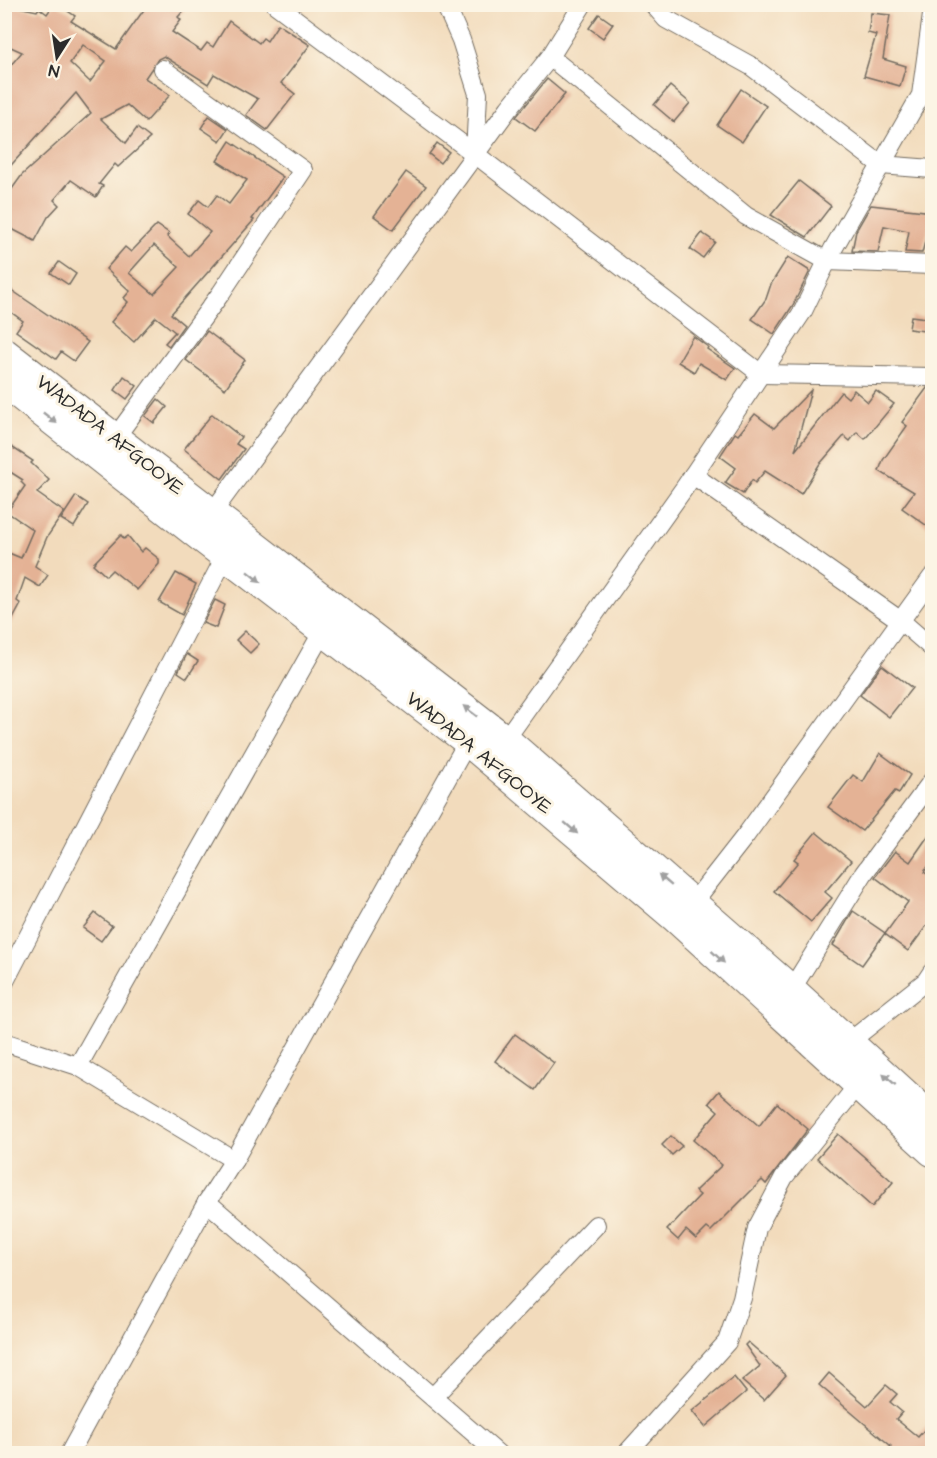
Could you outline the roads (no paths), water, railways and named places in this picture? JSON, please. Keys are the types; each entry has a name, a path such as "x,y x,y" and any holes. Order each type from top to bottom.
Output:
{"highway":[{"name":"WADADA AFGOOYE","path":"4,353 506,740 791,990 933,1119"},
{"name":"WADADA AFGOOYE","path":"4,382 468,741 674,916 933,1151"}],"street":[{"path":"274,4 475,154 761,374 933,377"},
{"path":"445,4 478,93 475,154"},
{"path":"212,513 475,154 550,57 583,4"},
{"path":"653,4 666,19 751,66 881,165 933,169"},
{"path":"506,740 693,475 803,311 827,261 921,94 933,15"},
{"path":"550,57 746,216 827,261 933,266"},
{"path":"115,438 221,293 303,170 163,69"},
{"path":"693,475 901,621 933,648"},
{"path":"4,983 226,555"},
{"path":"692,904 746,835 933,577"},
{"path":"78,1066 323,631"},
{"path":"69,1454 207,1202 234,1160 468,741"},
{"path":"791,990 864,873 933,781"},
{"path":"849,1042 930,976"},
{"path":"4,1042 78,1066 234,1160"},
{"path":"626,1454 727,1342 742,1298 757,1228 784,1177 858,1085"},
{"path":"207,1202 434,1396 498,1454"},
{"path":"434,1396 596,1225"}]}
